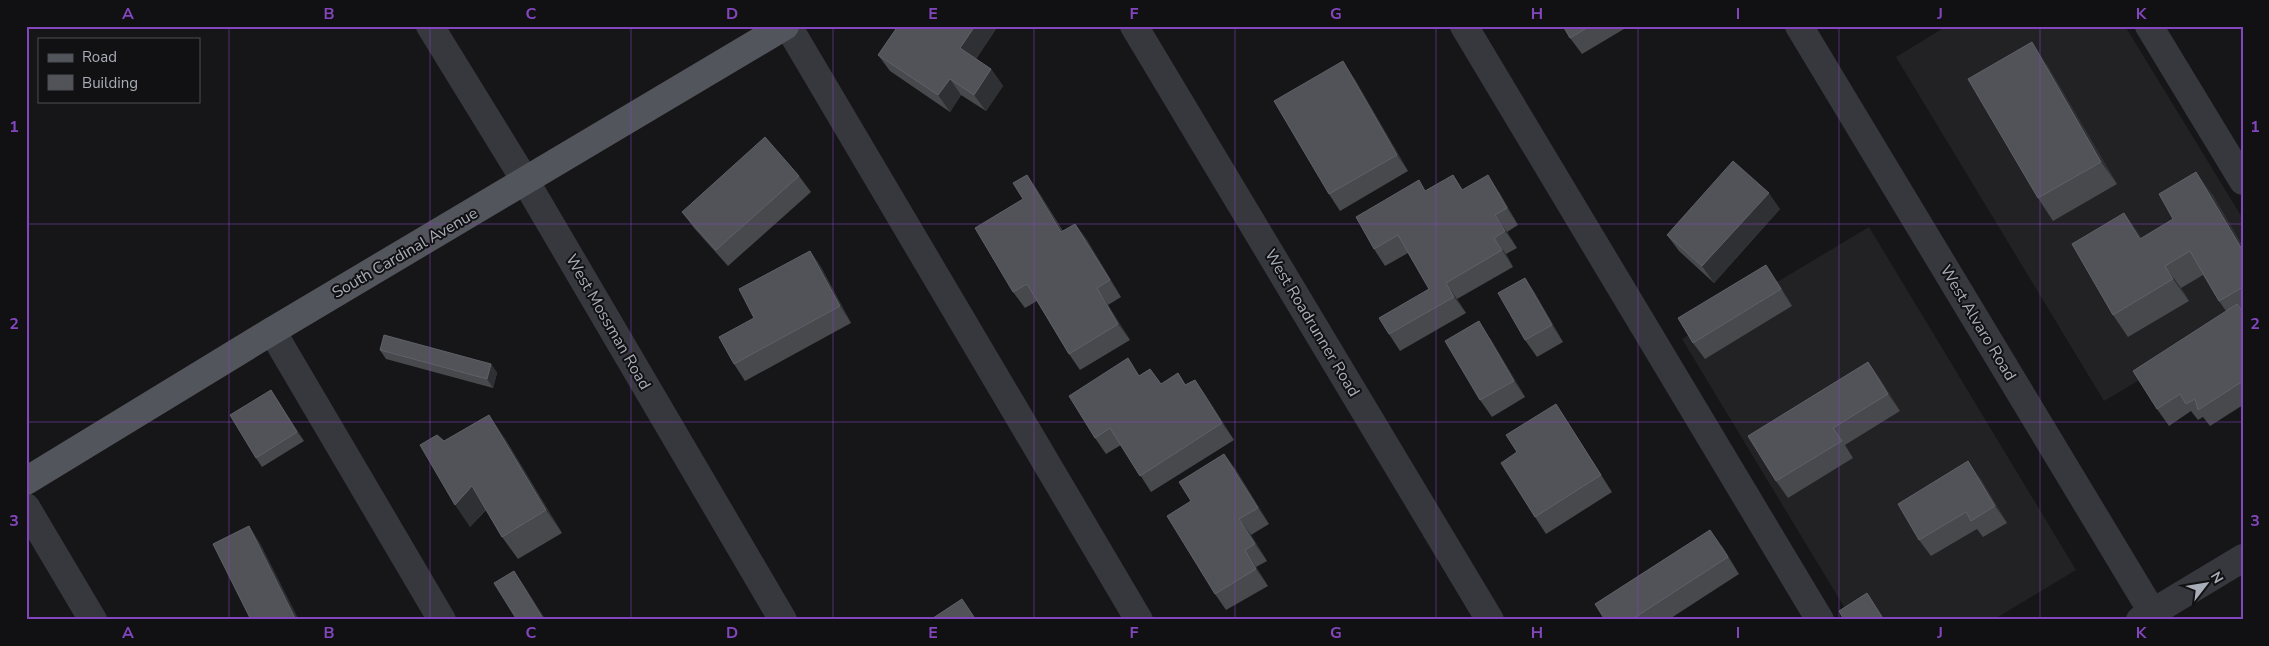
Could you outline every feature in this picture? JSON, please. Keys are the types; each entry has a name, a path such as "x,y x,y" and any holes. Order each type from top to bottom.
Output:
{"main road":[{"name":"South Cardinal Avenue","path":"26,481 272,331 786,26"}],"street":[{"name":"West Mossman Road","path":"430,26 526,182 783,620"},
{"path":"786,26 1139,620"},
{"name":"West Roadrunner Road","path":"1134,26 1490,620"},
{"path":"1464,26 1820,620"},
{"name":"West Alvaro Road","path":"1799,26 2150,617"},
{"path":"2149,26 2243,181"},
{"path":"272,331 442,620"},
{"path":"26,507 93,620"},
{"path":"2150,617 2243,558"}],"shaded area":[{"path":"1947,26 2125,26 2243,219 2243,319 2104,401 1896,57"},
{"path":"1869,227 2076,570 1993,620 1852,620 1682,339"}],"building":[{"path":"898,26 975,26 960,48 991,69 974,95 950,79 938,95 878,55"},
{"path":"1563,26 1590,26 1570,38"},
{"path":"2032,42 2101,162 2038,198 1968,79"},
{"path":"1343,61 1397,155 1329,194 1274,101"},
{"path":"765,137 799,176 716,250 682,212"},
{"path":"1733,161 1769,193 1702,266 1667,235"},
{"path":"2196,172 2243,251 2243,287 2219,301 2190,251 2165,266 2173,279 2113,315 2072,244 2124,213 2140,239 2173,219 2159,194"},
{"path":"1027,175 1061,232 1075,224 1110,280 1097,288 1118,324 1069,354 1027,284 1013,292 975,228 1023,199 1013,183"},
{"path":"1453,175 1462,190 1488,175 1507,208 1495,215 1505,231 1494,238 1502,250 1446,283 1454,297 1389,334 1379,318 1429,289 1398,235 1374,249 1356,217 1419,180 1425,191"},
{"path":"810,251 840,306 734,364 719,337 754,318 739,289"},
{"path":"1766,265 1781,289 1693,343 1678,318"},
{"path":"1525,278 1552,325 1525,340 1498,293"},
{"path":"2237,304 2243,312 2243,381 2198,410 2195,399 2186,404 2180,394 2157,409 2133,371"},
{"path":"1479,321 1514,381 1480,400 1445,341"},
{"path":"384,335 491,364 487,379 380,350"},
{"path":"1128,358 1139,376 1150,369 1161,384 1178,373 1185,385 1195,380 1222,423 1140,476 1110,428 1095,438 1069,396"},
{"path":"1868,362 1888,394 1833,428 1842,441 1776,481 1748,436"},
{"path":"271,390 297,432 256,458 230,415"},
{"path":"1556,404 1601,475 1535,517 1501,463 1517,452 1506,435"},
{"path":"489,415 546,510 502,537 472,486 455,505 420,445 437,435 444,441"},
{"path":"1224,454 1258,508 1239,519 1255,544 1245,550 1256,569 1215,594 1167,516 1191,501 1179,482"},
{"path":"1968,461 1995,506 1971,521 1966,512 1919,540 1898,504"},
{"path":"249,526 296,620 251,620 213,544"},
{"path":"1710,530 1728,557 1631,620 1605,620 1595,604"},
{"path":"514,571 544,620 517,620 494,583"},
{"path":"1867,593 1884,620 1844,620 1839,611"},
{"path":"962,599 976,620 930,620"}]}
